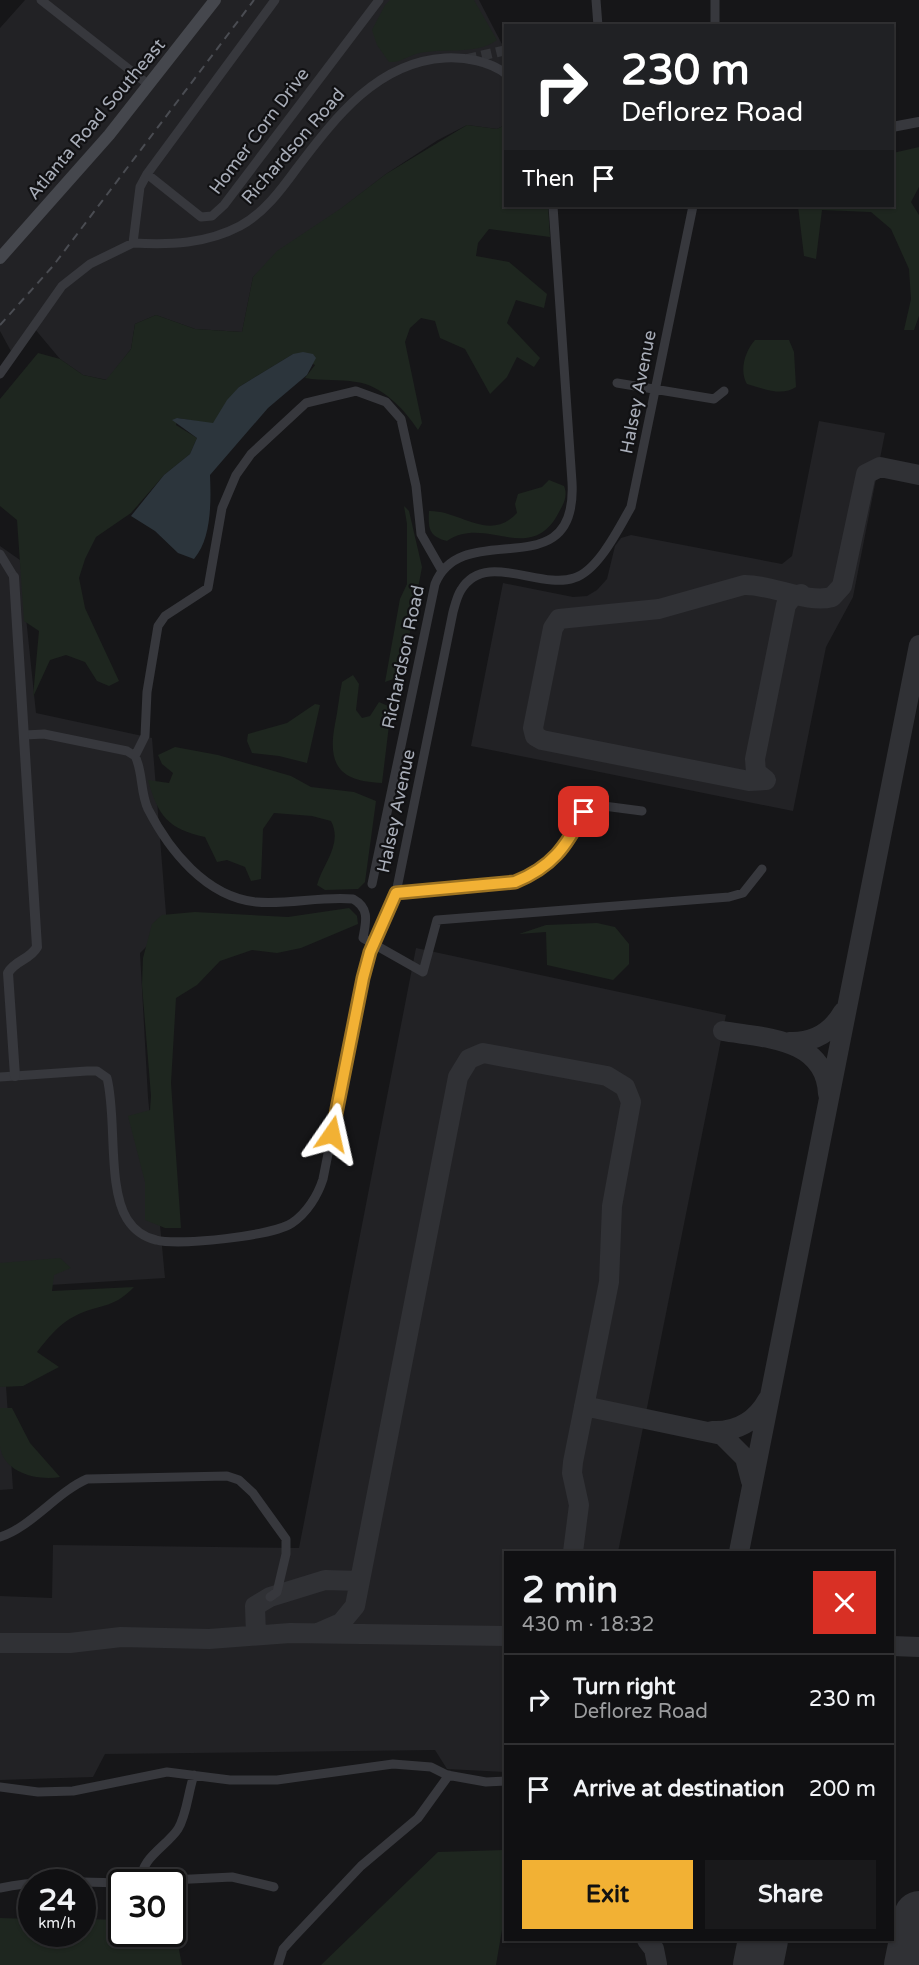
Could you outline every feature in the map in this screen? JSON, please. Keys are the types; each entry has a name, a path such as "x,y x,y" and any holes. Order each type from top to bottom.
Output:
{"main road":[{"name":"Atlanta Road Southeast","path":"0,258 102,143 215,0"}],"street":[{"path":"41,0 149,85"},
{"path":"0,374 62,286 90,264 133,243 140,188 147,174 275,0"},
{"name":"Homer Corn Drive","path":"147,174 201,217 212,216 224,206 379,0"},
{"path":"596,0 598,24"},
{"path":"715,0 715,24"},
{"name":"Richardson Road","path":"133,243 185,244 240,226 267,205 355,98 397,71 428,60 456,57 486,63 504,73"},
{"path":"894,127 919,122"},
{"name":"Richardson Road","path":"372,884 435,584 441,569 462,554 483,550 516,550 546,542 561,530 568,518 573,488 553,207"},
{"name":"Halsey Avenue","path":"0,1077 97,1071 107,1078 120,1202 129,1221 143,1235 166,1242 213,1239 285,1227 310,1204 323,1179 363,978 396,893 453,612 461,590 474,577 484,572 562,581 576,578 588,570 612,541 632,507 693,207"},
{"path":"616,383 714,399 724,391"},
{"path":"441,569 421,534 411,459 401,418 395,410 376,396 356,390 306,403 278,427 236,475 222,508 208,588 165,616 158,626 147,692 145,736 135,756 146,805 160,831 186,862 214,888 256,902 353,899 364,908 366,915 363,938 423,972 437,920 729,897 743,893 762,869"},
{"path":"0,554 14,577 37,947 29,957 16,962 8,973 15,1076"},
{"path":"0,566 14,577"},
{"path":"25,735 54,736 127,751 135,756"},
{"path":"396,893 515,882 543,870 556,857 588,808 596,806 642,811"},
{"path":"0,1537 21,1525 74,1485 87,1479 227,1476 239,1480 253,1493 285,1539 286,1554 277,1592 270,1597"},
{"path":"0,1787 38,1792 73,1791 155,1773 230,1780 277,1780 403,1764 431,1767 449,1775 486,1782 504,1781"},
{"path":"143,1869 148,1861 177,1831 183,1818 194,1775"},
{"path":"278,1965 283,1949 292,1939 361,1866 418,1818 449,1775"},
{"path":"186,1879 232,1877 274,1887"},
{"path":"0,1888 39,1881 108,1883"}],"shaded area":[{"path":"25,0 479,0 504,48 504,126 497,129 467,125 438,140 386,174 253,277 242,332 195,329 156,315 135,324 131,349 107,380 83,375 60,359 34,328 13,355 0,331 0,28"},
{"path":"390,0 474,0 497,40 479,48 426,52 396,62 389,62 377,45 372,30"},
{"path":"467,125 497,129 504,126 504,207 548,207 550,237 489,229 478,243 476,256 509,262 547,294 544,308 516,300 507,323 540,358 534,367 517,357 507,377 490,394 465,349 440,338 435,321 421,318 410,328 405,342 422,423 418,430 400,407 375,388 350,381 305,378 315,365 293,354 239,387 213,424 178,418 176,425 197,438 190,454 164,475 131,513 96,537 79,578 85,608 119,681 109,686 97,681 85,662 66,655 50,660 33,697 39,631 24,621 17,520 0,506 0,399 38,353 60,359 83,375 106,380 131,349 135,324 156,315 195,329 242,332 253,277 277,251 340,209 386,174"},
{"path":"919,147 919,187 911,202 919,215 919,316 914,330 904,330 911,299 909,269 891,229 871,212 822,210 816,259 804,256 798,207 894,207 894,153"},
{"path":"755,340 789,340 794,352 796,387 778,392 747,384 743,373 744,361"},
{"path":"303,352 313,354 316,358 307,375 268,408 210,475 207,530 194,559 178,553 155,531 131,516 164,475 190,454 197,438 172,420 177,418 213,423 227,400 239,387 293,354"},
{"path":"819,421 885,433 853,597 826,647 793,811 471,746 503,583 573,597 587,596 597,590 607,579 615,546 621,538 631,535 782,564 792,556"},
{"path":"549,480 564,486 565,499 548,528 535,536 522,538 477,533 462,534 447,541 436,537 431,531 429,511 441,512 485,525 496,525 506,521 517,513 515,504 518,494 542,487"},
{"path":"404,506 409,511 422,567 408,643 396,678 385,682 400,599 407,584 407,524"},
{"path":"0,546 20,560 36,713 152,738 167,926 140,953 148,1097 165,1278 0,1288"},
{"path":"353,675 359,684 356,710 362,718 370,716 379,702 388,706 390,717 382,783 368,782 347,775 335,761 333,739 342,682"},
{"path":"315,704 320,705 307,763 279,756 252,753 247,741 248,734 287,723"},
{"path":"175,747 218,755 291,776 311,787 354,792 376,801 365,882 358,889 325,890 317,885 335,838 331,821 312,816 274,813 263,829 261,879 251,881 245,867 227,860 217,862 205,837 173,825 166,819 156,803 148,780 169,783 173,773 162,764 158,755"},
{"path":"349,908 357,916 358,924 301,948 277,953 252,950 220,961 197,985 176,998 171,1083 181,1228 165,1228 145,1220 145,1182 128,1116 150,1110 151,1096 142,985 143,958 152,924 162,915 195,912 288,917"},
{"path":"597,923 615,927 629,944 629,964 613,980 547,965 546,932 519,934 546,925"},
{"path":"416,948 726,1015 618,1551 504,1551 504,1772 447,1769 435,1750 105,1754 93,1777 0,1780 0,1596 52,1598 53,1545 299,1548"},
{"path":"60,1258 71,1268 54,1275 52,1291 134,1287 112,1303 69,1319 54,1332 37,1352 59,1367 23,1386 0,1387 0,1263"},
{"path":"0,1298 13,1489 0,1490"},
{"path":"0,1408 12,1408 30,1443 60,1477 32,1476 15,1469 8,1463 0,1446"},
{"path":"504,1850 504,1918 496,1965 321,1965 438,1852"},
{"path":"0,1918 18,1919 18,1947 96,1947 96,1919 108,1920 108,1947 178,1947 182,1965 0,1965"}],"taxiway":[{"path":"801,594 792,597 786,605 755,759 756,772 766,780 749,781 542,740 535,736 533,728 553,628 559,619 659,609 744,585 766,587 789,593 800,596 812,598 832,597 842,586 866,474 880,467 919,475"},
{"path":"739,1551 919,645"},
{"path":"789,1042 806,1041 820,1035 833,1026 843,1012"},
{"path":"723,1031 774,1039 805,1051 817,1062 825,1076 828,1094"},
{"path":"318,1633 341,1623 355,1606 458,1077 469,1059 483,1053 607,1076 625,1087 631,1102 612,1206 609,1282 573,1462 572,1473 579,1505 573,1551"},
{"path":"712,1431 730,1430 745,1424 758,1413 768,1399"},
{"path":"584,1406 722,1435 745,1458 751,1481"},
{"path":"256,1635 255,1606 270,1597 325,1580 360,1581"},
{"path":"0,1643 70,1643 121,1637 209,1639 290,1633 504,1636"},
{"path":"894,1646 919,1647"},
{"path":"914,1939 917,1965"},
{"path":"648,1941 654,1949 657,1964"}],"runway":[{"path":"909,1965 919,1916"},
{"path":"758,1965 763,1941"}],"tunnel":[{"path":"467,59 504,50"}],"railway":[{"path":"0,325 53,266 254,0"}],"route":[{"path":"332,1134 363,978 370,952 387,918 396,893 515,882 532,875 543,870 556,857 584,812"}]}
